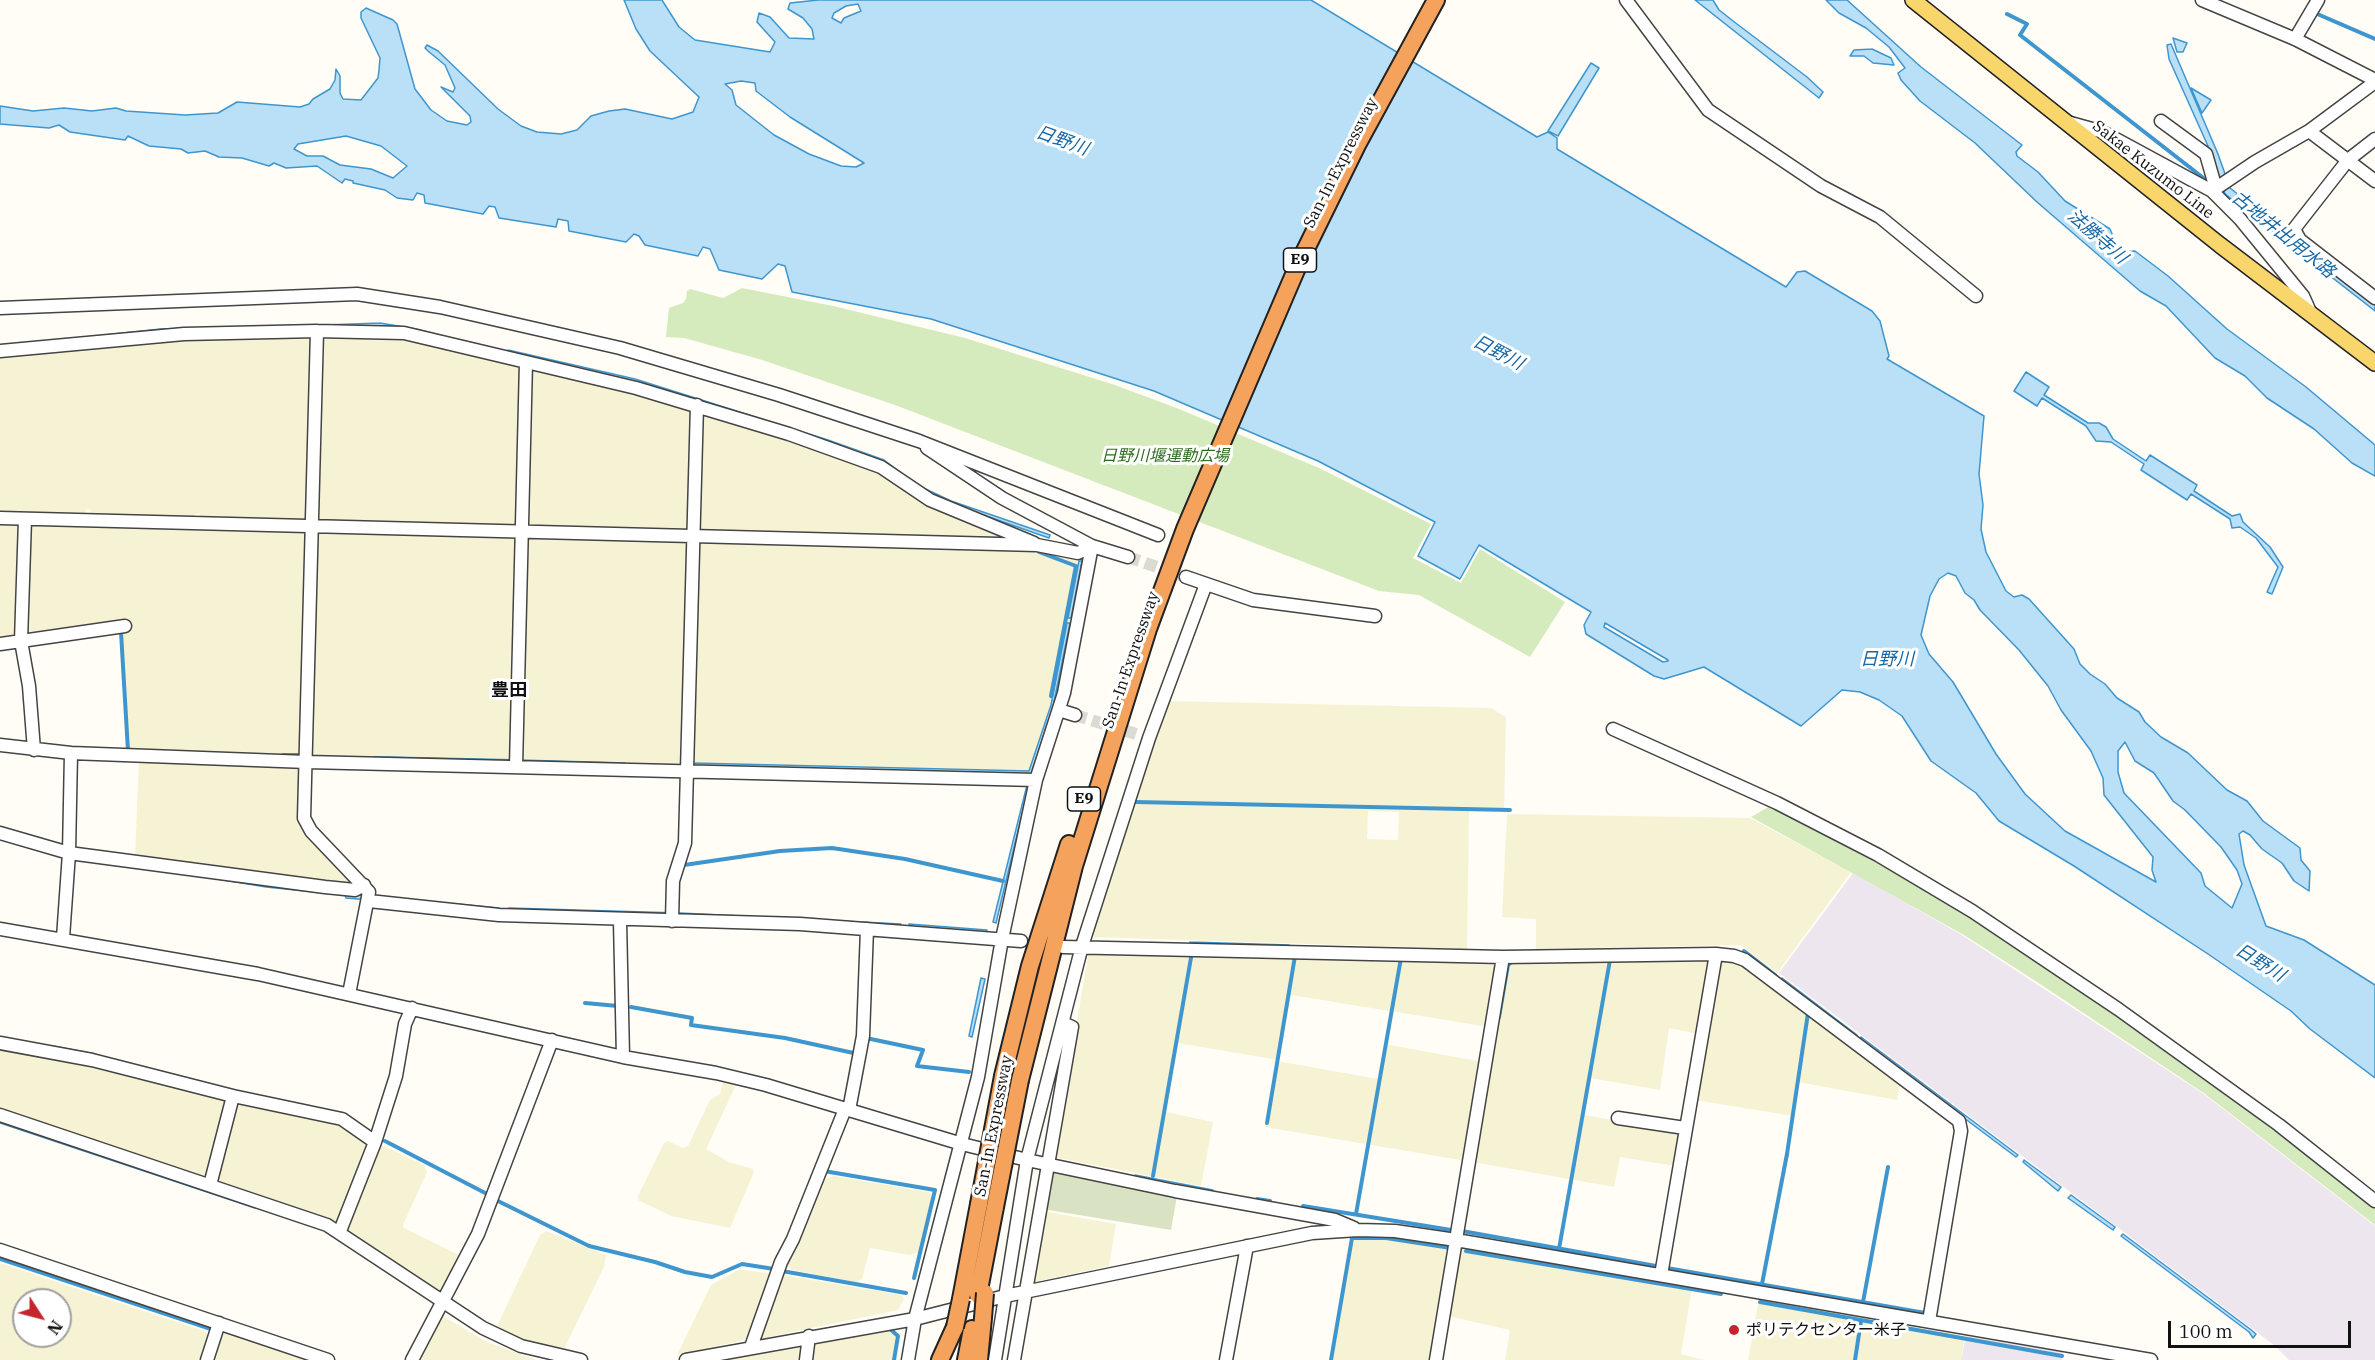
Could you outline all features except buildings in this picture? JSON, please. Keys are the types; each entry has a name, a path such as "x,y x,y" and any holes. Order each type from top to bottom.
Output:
{"highway":[{"name":"San-In Expressway","path":"966,1360 978,1319 991,1229 987,1205 1003,1076 1030,966 1137,637 1293,260 1351,142 1427,0"},
{"name":"San-In Expressway","path":"949,1360 961,1299 1074,866 1182,527 1299,263 1357,145 1436,0"},
{"path":"978,1319 979,1360"},
{"path":"940,1360 955,1327"}],"main road":[{"name":"Sakae Kuzumo Line","path":"1913,0 2061,121 2375,363"}],"street":[{"path":"1626,0 1708,110 1821,186 1880,217 1976,296"},
{"path":"2202,0 2295,39 2375,81 2309,131 2220,186"},
{"path":"2295,39 2318,0"},
{"path":"2061,121 2103,132 2220,186"},
{"path":"2161,121 2206,154 2220,186 2240,219 2303,296 2311,314"},
{"path":"2309,131 2375,182"},
{"path":"2375,139 2348,160 2297,222 2294,233 2375,298"},
{"path":"0,308 357,294 392,298 526,325 620,348 779,395 919,441 1158,535"},
{"path":"317,330 305,822 367,893"},
{"path":"0,351 184,334 317,330 404,333 608,381 697,405 878,466 930,500 1037,545"},
{"path":"516,766 526,362"},
{"path":"672,917 673,881 685,843 697,405"},
{"path":"919,441 947,463 1002,498 1092,546 1128,557"},
{"path":"0,518 1037,545 1078,553 1092,546"},
{"path":"25,519 21,641 29,686 34,750"},
{"path":"908,1360 915,1319 978,1077 1002,939 1036,780 1059,710 1092,546"},
{"path":"1186,577 1253,600 1375,616"},
{"path":"995,1360 1027,1160 1084,942 1149,738 1206,584"},
{"path":"0,644 125,626"},
{"path":"1059,710 1075,715"},
{"path":"1613,729 1787,808 1878,855 1972,911 2118,1009 2279,1125 2375,1201"},
{"path":"1136,735 1149,738"},
{"path":"0,745 72,753 307,762 1036,780"},
{"path":"63,938 69,854 72,753"},
{"path":"0,833 69,854 355,890 499,915 620,921 672,917 1021,941"},
{"path":"349,994 367,893"},
{"path":"620,921 623,1057"},
{"path":"0,929 63,938 258,974 623,1057 766,1085 962,1144 1027,1160 1175,1191 1335,1220 1358,1230"},
{"path":"751,1347 781,1262 793,1239 847,1110 863,1036 867,929"},
{"path":"1063,947 1084,942 1503,957 1716,954 1745,960 1959,1121 1961,1131 1929,1321"},
{"path":"1660,1275 1716,954"},
{"path":"1436,1360 1503,957"},
{"path":"340,1231 375,1142 396,1076 405,1024 412,1008"},
{"path":"1014,1360 1023,1293 1072,1027 1063,1023"},
{"path":"412,1360 478,1234 552,1040"},
{"path":"0,1043 92,1060 233,1096 342,1119 375,1142"},
{"path":"210,1185 233,1096"},
{"path":"0,1115 340,1231 483,1328 521,1346 581,1360"},
{"path":"1618,1118 1685,1128"},
{"path":"686,1360 809,1336 915,1319 1005,1296 1312,1233 1358,1230 1395,1231 1456,1240 2151,1360"},
{"path":"1226,1360 1247,1246"},
{"path":"0,1250 328,1360"},
{"path":"207,1360 219,1323"},
{"path":"806,1360 809,1336"}],"shaded area":[{"path":"380,332 522,363 518,530 319,525 314,515 319,337"},
{"path":"312,334 307,524 200,522 200,514 195,514 194,522 90,519 91,510 86,509 85,518 0,517 0,352 139,339"},
{"path":"528,367 693,407 691,530 524,530"},
{"path":"698,412 877,467 1023,540 699,534"},
{"path":"0,521 21,521 20,638 0,642"},
{"path":"26,523 306,531 304,758 127,754 122,629 23,638"},
{"path":"317,531 518,535 513,764 310,758"},
{"path":"523,536 689,539 685,762 679,767 518,764"},
{"path":"697,541 1026,548 1085,559 1056,707 1033,774 696,769 689,761"},
{"path":"1167,701 1491,708 1506,717 1504,811 1469,811 1467,949 1092,937","holes":["1368,811 1399,812 1398,840 1367,839"]},
{"path":"139,759 302,765 302,818 354,880 355,886 135,857"},
{"path":"1507,814 1750,818 1851,872 1777,973 1741,945 1536,949 1536,919 1502,917"},
{"path":"1853,873 1962,935 2205,1095 2375,1226 2375,1360 2289,1360 2274,1345 1779,973"},
{"path":"1089,950 1497,960 1489,1027 1291,995 1279,1060 1178,1043 1166,1112 1213,1122 1201,1186 1054,1157"},
{"path":"1712,956 1698,1034 1669,1028 1660,1090 1590,1078 1584,1115 1681,1132 1675,1166 1620,1157 1614,1187 1473,1162 1508,965 1513,960"},
{"path":"1724,959 1738,961 1901,1081 1897,1100 1798,1082 1793,1116 1695,1100 1719,963"},
{"path":"1384,1044 1483,1062 1466,1161 1265,1127 1277,1061 1378,1079"},
{"path":"0,1046 75,1058 229,1099 209,1180 0,1113"},
{"path":"723,1082 736,1085 706,1149 729,1162 753,1169 754,1172 730,1228 671,1216 638,1200 664,1143 668,1141 683,1148 688,1146 710,1100 720,1094"},
{"path":"233,1099 341,1121 370,1140 339,1227 216,1185"},
{"path":"379,1146 384,1146 424,1165 427,1172 403,1225 404,1228 459,1255 442,1290 436,1293 347,1230"},
{"path":"834,1176 929,1192 931,1195 930,1210 919,1252 910,1255 870,1248 862,1279 856,1282 792,1270 787,1265 796,1251 822,1181"},
{"path":"1042,1211 1116,1224 1109,1266 1029,1283"},
{"path":"546,1231 606,1255 604,1267 562,1353 533,1346 497,1326 540,1235"},
{"path":"1352,1236 1391,1237 1450,1246 1432,1360 1330,1360"},
{"path":"1464,1248 1692,1288 1681,1354 1705,1360 1505,1360 1510,1330 1448,1316 1460,1251"},
{"path":"0,1263 204,1331 210,1337 203,1360 0,1360"},
{"path":"740,1269 771,1274 751,1334 744,1340 680,1355 678,1353 711,1285"},
{"path":"783,1275 902,1295 904,1299 898,1310 759,1339"},
{"path":"1759,1299 1965,1336 1961,1360 1748,1360"},
{"path":"441,1315 487,1342 536,1360 415,1360"},
{"path":"888,1326 899,1335 895,1360 810,1360 812,1342"},
{"path":"220,1331 272,1348 307,1360 210,1360"},
{"path":"1966,1336 2063,1352 2062,1360 1961,1360"},
{"path":"804,1343 802,1360 724,1360 801,1344"}],"green space":[{"name":"日野川堰運動広場","path":"742,288 833,306 965,338 1115,385 1179,409 1319,468 1431,524 1413,558 1461,583 1480,549 1565,602 1530,657 1419,595 1379,591 895,405 759,359 684,338 666,337 669,308 683,303 690,289 723,298"},
{"path":"1770,806 1961,908 2221,1086 2375,1205 2375,1225 2205,1094 2040,984 1964,935 1751,817"},
{"path":"1049,1170 1177,1196 1171,1230 1042,1209"}],"water":[{"name":"日野川","path":"624,0 662,0 679,27 695,40 770,52 775,42 757,22 759,13 770,17 789,38 814,39 812,29 803,18 788,9 790,3 818,0 1311,0 1537,137 1548,132 1557,138 1557,149 1786,287 1797,272 1805,271 1872,311 1880,321 1889,356 1887,359 1984,416 1979,474 1983,505 1981,529 1986,552 2006,591 2014,597 2022,595 2029,599 2074,649 2080,664 2090,674 2105,684 2117,698 2139,712 2145,722 2161,737 2188,753 2227,790 2247,801 2263,821 2300,848 2301,860 2310,871 2309,891 2294,881 2282,863 2262,849 2250,835 2243,831 2239,834 2244,865 2266,926 2304,940 2375,985 2375,1078 2310,1029 2291,1011 2208,954 2074,866 1999,821 1976,793 1931,761 1902,716 1879,700 1860,692 1842,690 1801,726 1704,667 1664,679 1654,676 1586,634 1584,625 1591,612 1479,545 1460,579 1418,556 1435,522 1318,461 1154,391 931,319 792,292 785,266 778,264 762,279 719,270 710,249 703,247 698,256 645,245 639,236 634,234 626,242 569,231 568,221 558,219 556,227 499,218 495,207 489,206 483,214 425,203 424,195 417,193 413,200 397,198 385,190 353,183 353,181 345,179 342,183 317,166 286,168 274,163 269,166 242,158 219,157 205,151 188,153 181,149 149,146 128,136 125,140 70,132 59,125 49,128 0,124 0,106 33,111 64,108 92,111 116,108 126,111 185,115 218,113 237,102 300,107 309,104 330,89 335,80 336,69 340,76 340,93 343,99 361,100 378,78 380,58 361,18 361,12 366,8 397,24 415,89 431,110 447,121 467,125 471,122 470,116 441,87 453,92 455,88 445,65 425,48 427,45 438,51 498,109 521,126 537,132 561,134 577,130 591,116 609,111 625,109 672,119 693,112 699,97 650,51 636,29","holes":["858,4 861,11 844,18 841,23 832,18 834,13 846,6","741,81 755,83 756,91 790,117 864,163 856,167 841,166 809,154 774,135 736,105 732,90 725,84","346,136 381,146 407,166 393,178 371,169 340,165 323,156 307,156 294,149 298,144","1948,573 1956,576 1965,593 2019,650 2048,686 2061,710 2091,751 2103,778 2104,795 2153,857 2152,870 2156,882 2065,831 2025,794 1996,754 1953,682 1929,654 1921,635 1930,596 1939,579","1605,623 1668,661 1663,662 1604,627","2125,742 2135,761 2154,773 2173,801 2185,810 2221,847 2237,870 2242,884 2232,908 2205,886 2201,873 2124,793 2118,772 2118,751"]},
{"path":"1695,0 1713,0 1719,10 1807,77 1823,92 1819,98"},
{"name":"法勝寺川","path":"1826,0 1847,0 1921,67 2022,145 2016,152 2017,156 2038,172 2065,201 2110,229 2116,243 2125,252 2135,251 2168,276 2227,329 2306,387 2375,445 2375,476 2352,463 2314,429 2267,398 2245,376 2215,358 2166,306 2140,291 2037,202 1975,143 1920,101 1901,80 1898,73 1905,68 1889,47 1866,28 1839,13"},
{"path":"2173,38 2187,43 2183,52 2177,52"},
{"name":"古地井出用水路","path":"2171,44 2230,188 2375,303 2375,311 2225,194 2212,155 2169,59 2167,45"},
{"path":"1872,49 1891,58 1894,65 1873,63 1864,56 1850,56 1854,50"},
{"path":"1591,63 1599,68 1558,136 1548,131"},
{"path":"2191,88 2211,100 2202,113"},
{"path":"380,323 416,329 501,351 401,328 325,325"},
{"path":"307,325 308,327 0,346 161,329"},
{"path":"508,350 635,379 828,440 884,460 917,485 951,501 1050,535 1049,538 949,503 916,487 883,462 663,390 507,353"},
{"path":"2026,372 2049,387 2044,395 2088,423 2099,423 2106,427 2113,439 2146,461 2150,455 2197,485 2194,491 2232,516 2240,514 2243,522 2270,547 2283,567 2272,594 2267,592 2278,567 2256,538 2240,527 2232,528 2230,519 2191,494 2187,500 2141,470 2144,464 2111,442 2096,441 2086,426 2042,398 2037,406 2014,391"},
{"path":"1079,561 1082,561 1071,618 1068,618"},
{"path":"1067,623 1070,623 1053,707 1031,774 694,766 692,763 1029,771 1051,705"},
{"path":"519,760 625,763 625,764 519,762"},
{"path":"1027,785 1029,785 996,923 993,922"},
{"path":"114,862 284,888 499,908 499,911 346,898 345,895 266,887"},
{"path":"509,908 680,913 901,924 901,928 509,911"},
{"path":"909,924 987,930 986,934 909,928"},
{"path":"1190,942 1289,945 1289,948 1191,945"},
{"path":"981,978 985,979 972,1037 969,1036"},
{"path":"1782,978 1857,1035 1856,1037 1781,980"},
{"path":"1861,1037 2018,1155 2016,1157 1860,1040"},
{"path":"0,1120 256,1205 255,1208 0,1123"},
{"path":"2024,1160 2061,1187 2058,1191 2023,1162"},
{"path":"1135,1175 1213,1190 1212,1193 1135,1178"},
{"path":"2071,1195 2115,1227 2113,1230 2068,1198"},
{"path":"2123,1234 2250,1329 2256,1334 2253,1338 2249,1332 2121,1236"}],"waterway":[{"path":"2315,13 2375,39"},
{"path":"2007,14 2027,24 2020,35 2206,180"},
{"path":"1039,552 1076,566 1051,696"},
{"path":"121,632 128,751 132,751"},
{"path":"283,755 303,755"},
{"path":"374,758 512,761"},
{"path":"1135,802 1510,810"},
{"path":"684,865 780,851 832,848 905,859 1003,881"},
{"path":"1744,951 1775,975"},
{"path":"1153,1176 1192,952"},
{"path":"1267,1123 1295,956"},
{"path":"1356,1214 1401,958"},
{"path":"1559,1249 1610,960"},
{"path":"1499,1017 1508,965 1513,961"},
{"path":"585,1003 618,1006"},
{"path":"631,1007 692,1018 691,1025 785,1038 858,1054"},
{"path":"1762,1284 1787,1154 1808,1013"},
{"path":"866,1040 866,1038 923,1050 917,1066 969,1072"},
{"path":"51,1047 94,1055"},
{"path":"385,1141 489,1195"},
{"path":"1863,1302 1888,1167"},
{"path":"824,1171 935,1190 914,1278"},
{"path":"1257,1199 1270,1201"},
{"path":"498,1201 589,1246 655,1262 685,1272 712,1277 742,1264 774,1269"},
{"path":"1303,1206 1451,1230"},
{"path":"1462,1231 1656,1266"},
{"path":"1331,1360 1352,1238 1386,1238 1451,1248"},
{"path":"1466,1251 1721,1294"},
{"path":"0,1259 214,1330"},
{"path":"1667,1268 1925,1313"},
{"path":"782,1271 906,1293"},
{"path":"1760,1302 2062,1356"},
{"path":"1855,1360 1861,1321"},
{"path":"889,1328 898,1336 894,1360"}],"tunnel":[{"path":"1128,557 1186,577"},
{"path":"1075,715 1136,734"}],"place":[{"name":"ポリテクセンター米子","path":"1734,1330"}],"district":[{"name":"豊田","path":"509,691"}]}
